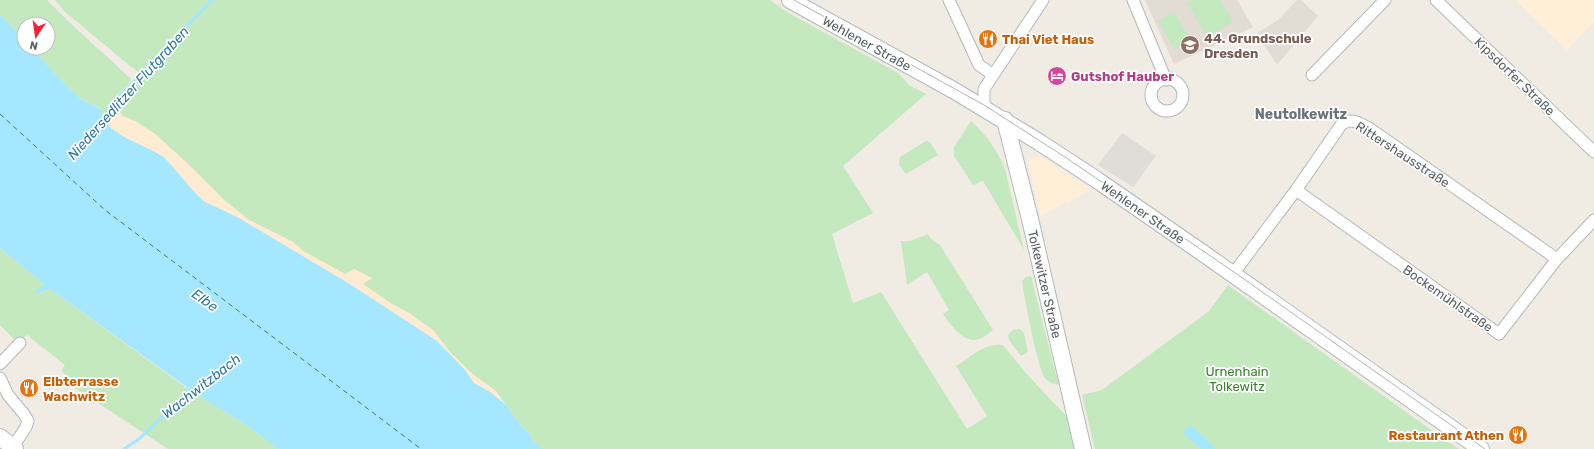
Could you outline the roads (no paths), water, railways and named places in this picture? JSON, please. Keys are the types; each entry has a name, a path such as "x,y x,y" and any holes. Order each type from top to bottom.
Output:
{"main road":[{"name":"Wehlener Straße","path":"790,0 1005,120 1097,180 1481,449"},
{"name":"Tolkewitzer Straße","path":"1005,120 1030,219 1083,449"},
{"path":"0,437 14,448"}],"street":[{"path":"949,0 979,65 993,75"},
{"path":"987,110 984,105 984,89 1043,0"},
{"path":"1133,0 1166,80"},
{"path":"1312,75 1386,0"},
{"name":"Kipsdorfer Straße","path":"1436,0 1594,152"},
{"name":"Rittershausstraße","path":"1233,274 1296,190 1341,125 1346,121 1356,121 1557,259"},
{"name":"Bockemühlstraße","path":"1296,190 1499,334 1557,259 1594,220"},
{"path":"0,364 20,343"},
{"path":"0,378 8,395 28,421 14,448"}],"water":[{"name":"Elbe","path":"0,14 16,31 16,56 38,56 71,91 84,101 101,110 103,116 116,97 140,73 143,72 115,107 108,120 108,126 124,137 165,158 196,194 205,202 237,217 348,283 437,341 465,370 474,383 490,392 506,405 517,421 529,433 533,441 542,449 278,449 245,424 192,392 182,399 181,398 188,388 50,289 37,294 35,291 44,286 44,284 0,248"},
{"path":"1192,426 1216,449 1201,449 1184,434 1185,428"}],"waterway":[{"name":"Niedersedlitzer Flutgraben","path":"141,74 212,0"},
{"name":"Wachwitzbach","path":"124,449 139,439 184,396"}],"tram line":[{"path":"794,0 984,105 1065,157 1234,272 1485,449"}],"place":[{"name":"Thai Viet Haus","path":"988,39"},
{"name":"44. Grundschule Dresden","path":"1190,45"},
{"name":"Gutshof Hauber","path":"1057,76"},
{"name":"Elbterrasse Wachwitz","path":"29,388"},
{"name":"Restaurant Athen","path":"1518,435"}],"district":[{"name":"Neutolkewitz","path":"1301,114"}],"park label":[{"name":"Urnenhain Tolkewitz","path":"1237,378"}]}
